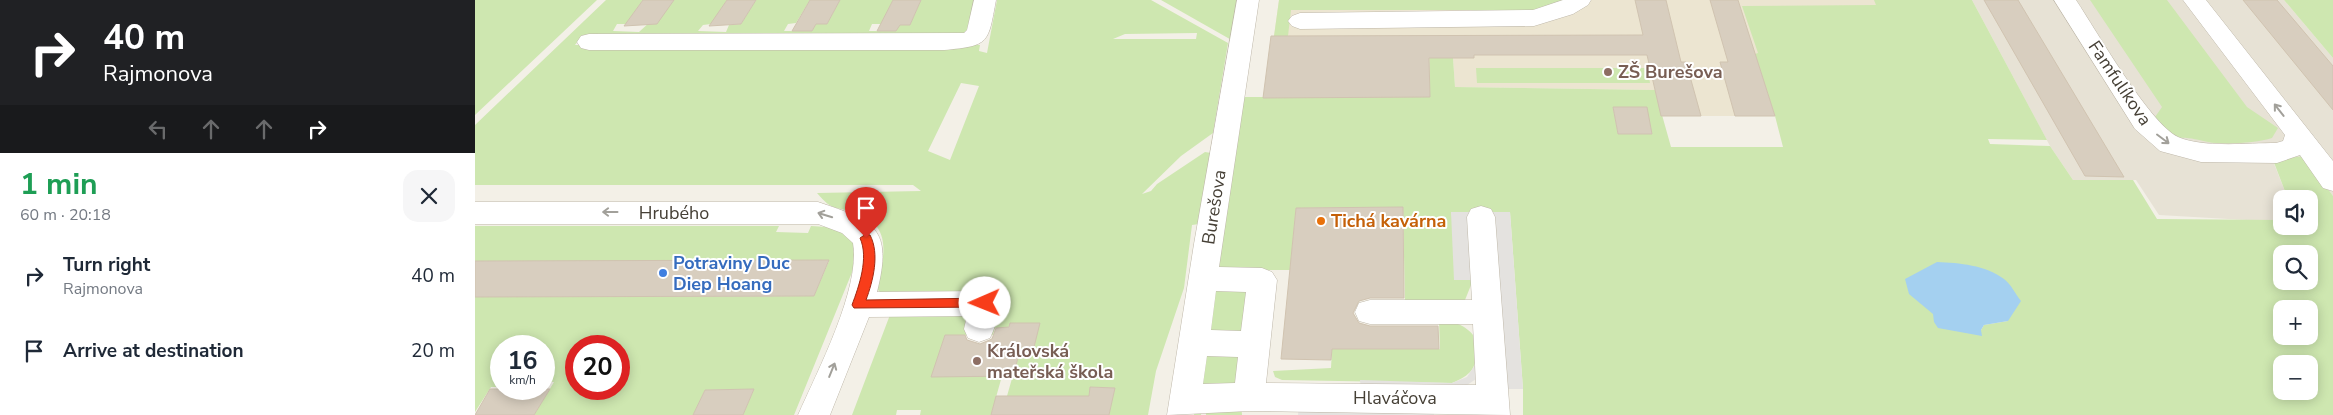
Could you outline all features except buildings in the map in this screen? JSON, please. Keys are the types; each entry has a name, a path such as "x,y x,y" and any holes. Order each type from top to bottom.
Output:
{"street":[{"path":"589,42 944,42 970,40 978,33 985,0"},
{"name":"Burešova","path":"1184,406 1248,0"},
{"path":"1300,21 1534,18 1565,10 1580,0"},
{"name":"Famfulíkova","path":"2065,0 2144,123 2169,144 2201,152 2277,153 2295,147 2298,134"},
{"path":"2194,0 2333,181"},
{"name":"Hrubého","path":"475,212 818,213 849,224 866,238 870,247 865,287 859,305"},
{"name":"Hlaváčova","path":"1184,406 1249,397 1298,397 1493,407 1481,217"},
{"path":"1203,279 1263,280 1249,397"},
{"path":"814,415 859,305 985,303 979,329"},
{"path":"1370,312 1487,312"},
{"path":"1193,343 1255,344"}],"shaded area":[{"name":"ZŠ Burešova","path":"1279,0 1892,0 1919,56 1756,54 1775,116 1661,116 1654,90 1455,87 1453,58 1441,36 1274,36"},
{"path":"1972,0 2284,0 2333,58 2333,196 2304,156 2273,161 2284,190 2273,190 2273,222 2159,215 2136,180 2073,180 2050,146"},
{"path":"1451,212 1469,212 1473,280 1454,280"},
{"path":"1490,212 1510,212 1523,389 1502,389"},
{"path":"1477,362 1479,377 1461,389 1361,389 1360,380 1452,383 1467,377"},
{"path":"1299,403 1433,403 1434,415 1298,415"}],"green space":[{"path":"475,0 597,0 475,115"},
{"path":"606,0 643,0 626,24 617,24 613,31 639,32 674,0 727,0 711,24 703,25 698,31 726,32 729,25 741,24 756,0 810,0 796,23 788,24 784,31 812,31 816,24 827,24 840,0 893,0 881,24 872,24 869,31 896,31 900,25 910,25 921,0 980,0 966,35 581,37 575,45 980,45 979,51 987,53 997,0 1151,0 1228,43 1213,133 1181,156 1142,194 1151,191 1157,184 1205,152 1211,153 1199,224 1192,225 1184,288 1156,371 1148,415 1109,415 1114,388 1090,387 1089,396 1007,396 1021,347 1034,346 1039,323 1010,323 1006,334 1001,328 995,328 993,335 945,335 932,376 1002,376 991,415 920,415 921,410 897,410 896,415 852,415 896,299 885,297 876,288 882,265 883,244 876,226 868,219 856,213 831,206 817,193 921,191 913,185 475,185 475,125","holes":["1197,33 1196,39 1113,39 1125,34","961,83 979,86 950,160 928,151"]},
{"path":"1161,0 1241,0 1235,42"},
{"path":"1279,0 1571,0 1547,10 1486,13 1471,10 1291,10 1288,36 1274,36"},
{"path":"1874,0 1972,0 2047,140 1988,139 1990,144 2050,146 2073,180 2133,180 2157,219 2273,220 2273,235 2318,235 2318,190 2285,190 2273,160 2304,156 2333,196 2333,415 1523,415 1523,389 1510,212 1451,212 1473,280 1465,300 1453,303 1405,304 1403,207 1296,208 1290,270 1254,270 1240,387 1242,415 1206,415 1205,390 1201,415 1194,415 1241,97 1430,97 1429,36 1453,58 1455,87 1655,90 1671,147 1783,147 1755,54 1758,53 1742,6 1876,5","holes":["1613,107 1646,107 1652,134 1618,134","1934,314 2008,321 1984,325 1981,330 1934,322"]},
{"path":"2090,0 2167,0 2247,107 2278,128 2272,138 2249,142 2215,143 2189,138 2177,138 2158,123 2155,117 2162,107"},
{"path":"2284,0 2333,0 2333,58"},
{"path":"1476,68 1647,68 1650,83 1477,83"},
{"path":"475,226 779,226 776,232 808,233 811,226 819,226 835,229 854,243 857,260 794,415 743,415 754,389 705,390 693,415 534,415 543,400 555,400 555,335 490,335 490,389 475,412 475,297 814,296 829,261 475,261"},
{"path":"1439,321 1459,324 1475,337 1476,354 1474,366 1467,375 1452,383 1282,380 1275,377 1273,371 1331,368 1332,349 1440,349"}],"water":[{"path":"1937,262 1963,264 1997,274 2007,281 2021,301 2008,321 1984,325 1981,330 1982,336 1938,328 1934,322 1933,314 1909,294 1905,279"}],"place":[{"name":"ZŠ Burešova","path":"1608,72"},
{"name":"Tichá kavárna","path":"1321,221"},
{"name":"Potraviny Duc Diep Hoang","path":"663,273"},
{"name":"Královská mateřská škola","path":"977,361"}],"route":[{"path":"866,238 870,247 865,287 859,305 985,303"}]}
